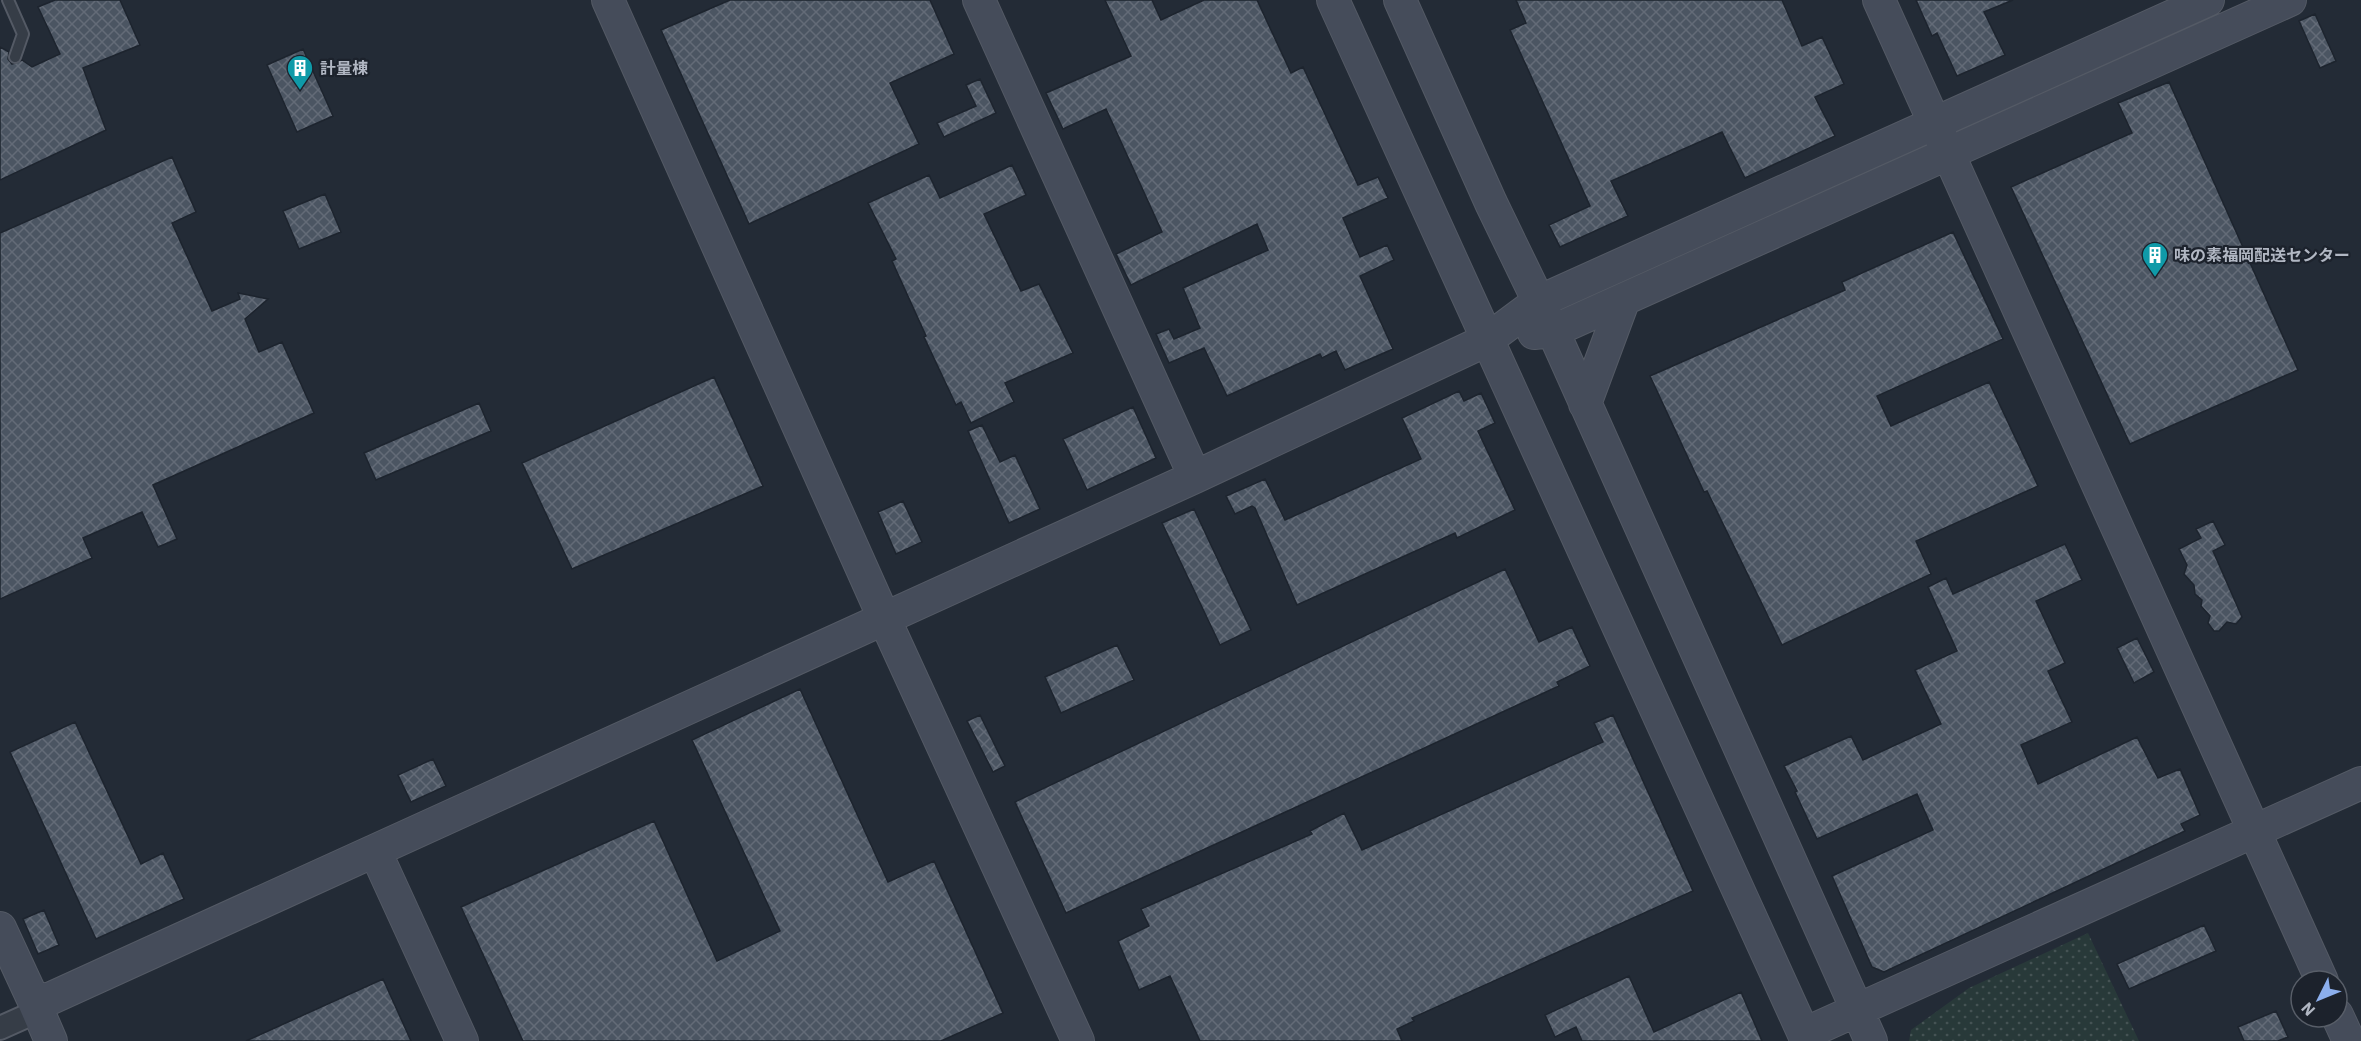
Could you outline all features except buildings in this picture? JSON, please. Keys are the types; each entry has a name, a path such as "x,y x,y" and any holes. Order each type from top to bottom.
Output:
{"street":[{"path":"608,0 884,618 1078,1041"},
{"path":"979,0 1195,477"},
{"path":"1333,0 1805,1037 1857,1010 2361,783"},
{"path":"1400,0 1553,331 1871,1041"},
{"path":"1879,0 2317,969"},
{"path":"0,1028 35,1004 1195,477 1486,340 1538,302 2208,0"},
{"path":"1486,340 1553,331 2290,0"},
{"path":"1585,404 1624,298"},
{"path":"375,851 462,1041"},
{"path":"0,928 51,1041"}],"lane":[{"path":"8,0 23,34 15,57"}],"shaded area":[{"path":"2088,933 2139,1041 1909,1041 1911,1030 1969,988"}],"place":[{"name":"計量棟","path":"300,91"},
{"name":"味の素福岡配送センター","path":"2155,278"}]}
